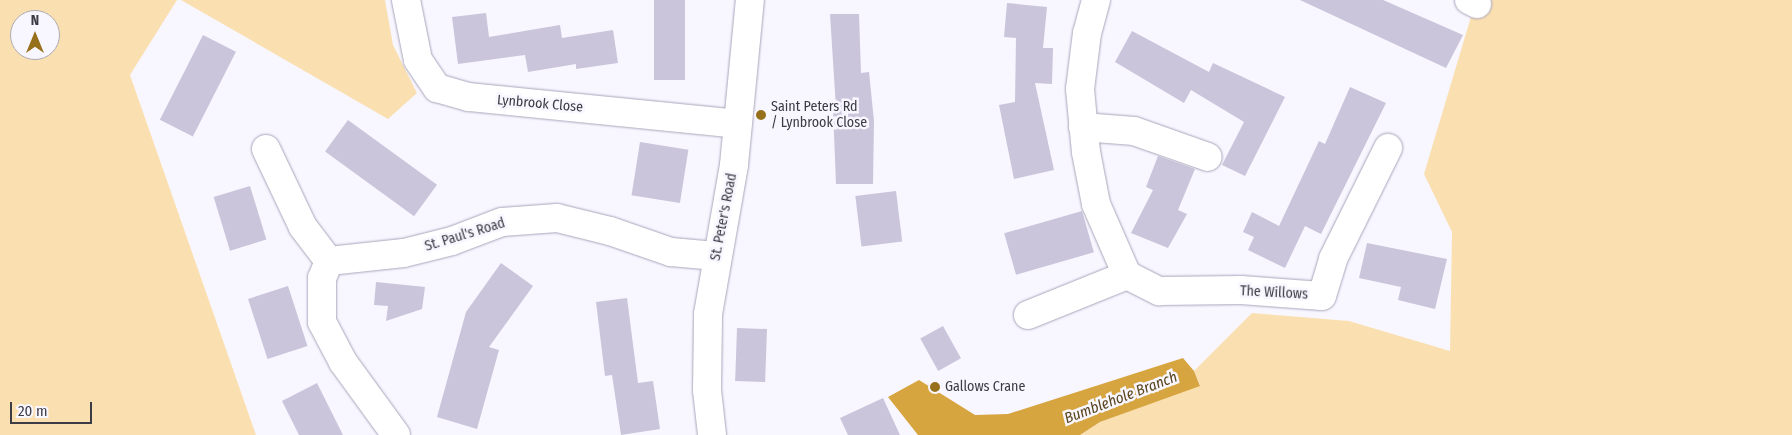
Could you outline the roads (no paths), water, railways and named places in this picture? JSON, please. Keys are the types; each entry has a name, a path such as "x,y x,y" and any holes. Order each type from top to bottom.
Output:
{"street":[{"name":"Lynbrook Close","path":"406,0 418,60 437,88 469,97 738,124"},
{"name":"St. Peter's Road","path":"712,435 707,390 708,314 716,256 734,165 750,0"},
{"path":"1028,315 1127,275 1096,204 1084,126 1080,89 1087,33 1096,0"},
{"path":"1084,126 1134,131 1208,157"},
{"name":"The Willows","path":"1127,275 1159,291 1241,290 1322,296 1333,259 1388,148"},
{"path":"266,149 303,227 329,261 322,278 322,322 343,362 396,435"},
{"name":"St. Paul's Road","path":"329,261 404,253 452,241 502,222 557,218 610,230 671,252 716,256"}],"water":[{"name":"Bumblehole Branch","path":"1183,358 1194,371 1200,386 1100,422 1080,435 918,435 888,397 919,380 975,415 1008,414"}],"place":[{"name":"Saint Peters Rd / Lynbrook Close","path":"761,115"},
{"name":"Gallows Crane","path":"935,387"}]}
